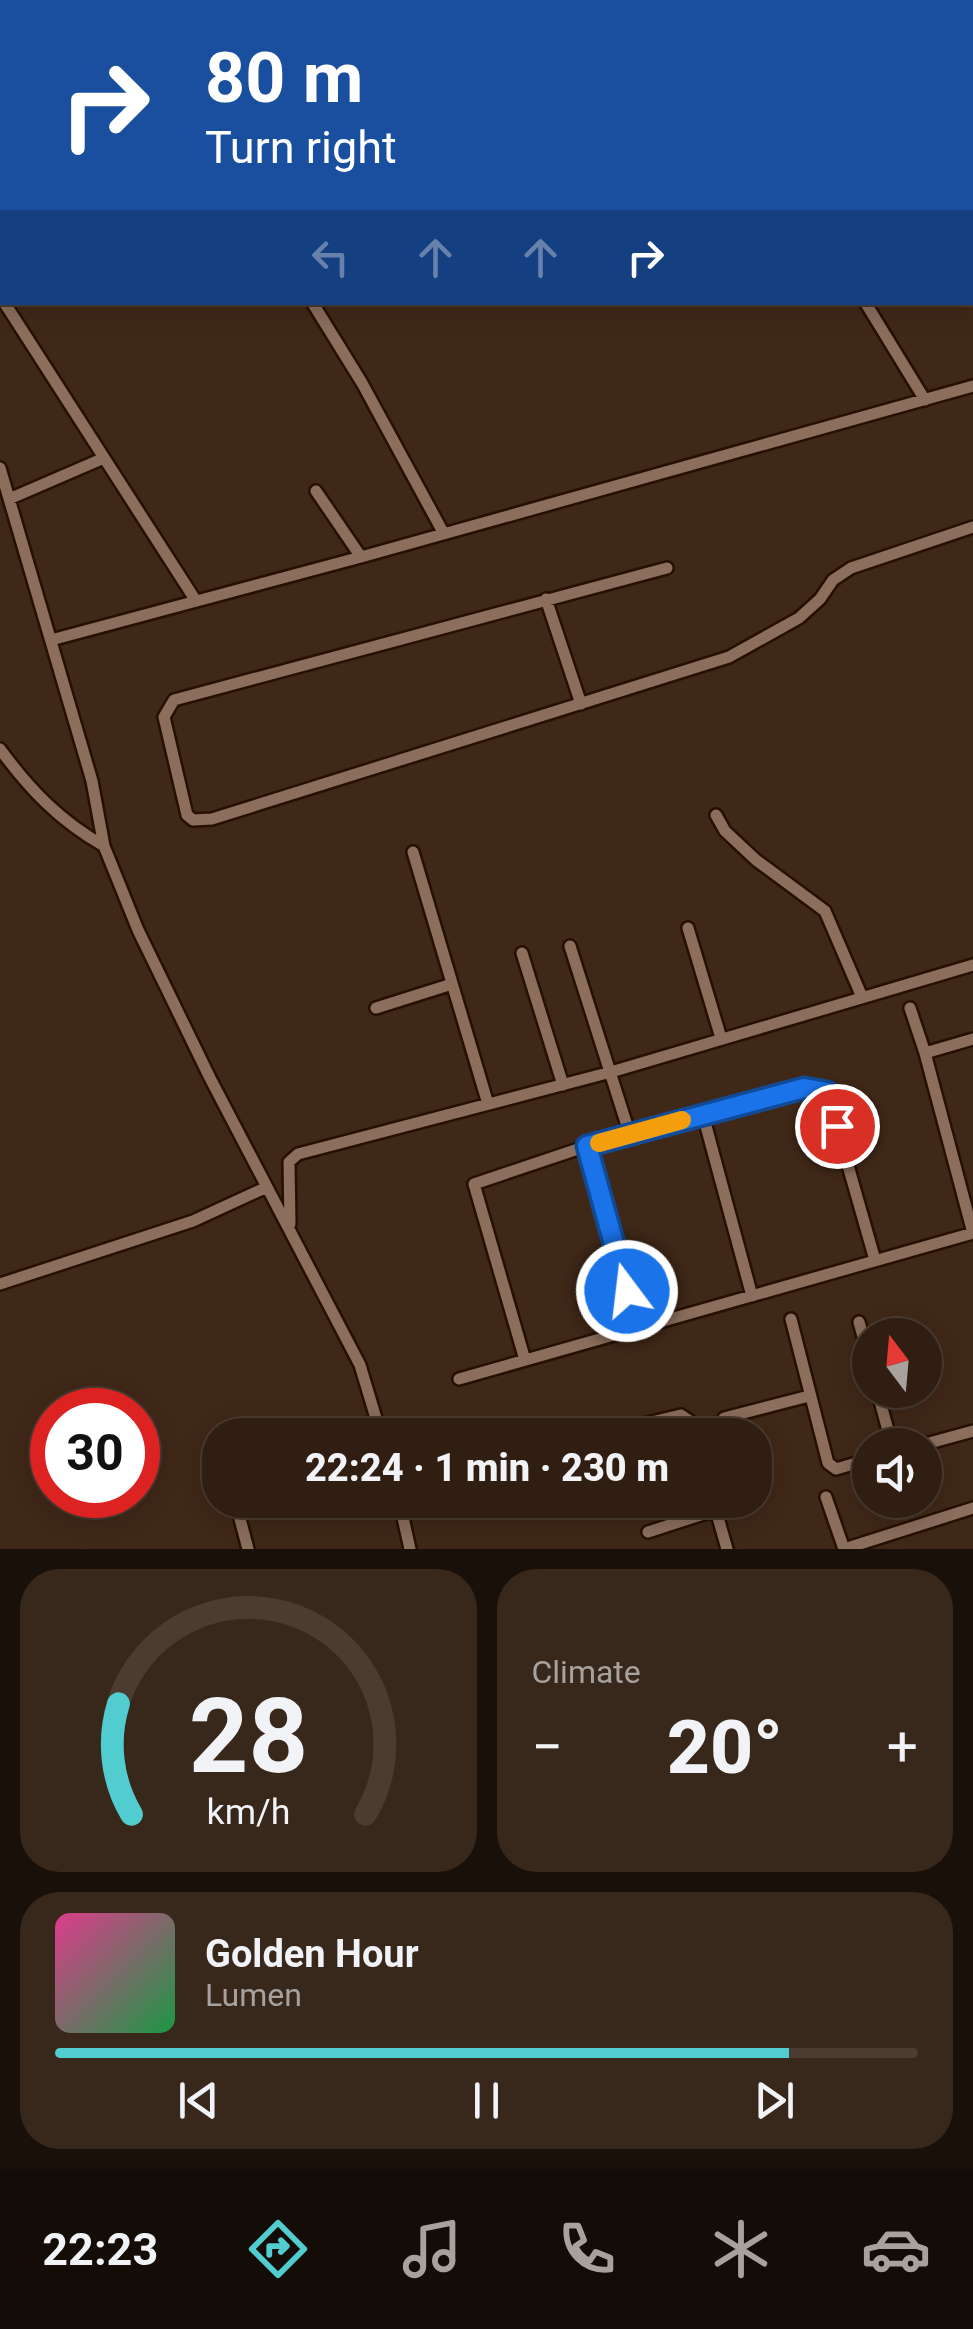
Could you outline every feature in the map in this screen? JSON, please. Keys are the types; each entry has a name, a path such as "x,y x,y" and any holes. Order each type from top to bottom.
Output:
{"street":[{"path":"6,305 196,601"},
{"path":"314,305 362,383 444,534"},
{"path":"867,305 925,400"},
{"path":"51,640 973,386"},
{"path":"9,499 104,458"},
{"path":"0,468 92,781 104,846 138,930 360,1365 376,1418"},
{"path":"316,491 361,557"},
{"path":"666,568 174,700 164,717 187,814 193,820 212,819 729,657 799,618 820,600 833,580 851,568 973,527"},
{"path":"546,599 581,704"},
{"path":"0,749 30,787 70,827 104,846"},
{"path":"716,815 726,831 756,860 825,911 862,997"},
{"path":"412,852 488,1104"},
{"path":"688,928 721,1038"},
{"path":"570,946 630,1135"},
{"path":"522,954 563,1085"},
{"path":"290,1228 289,1162 294,1155 611,1072 973,965"},
{"path":"376,1008 452,984"},
{"path":"460,1379 973,1233 910,1008"},
{"path":"925,1053 973,1039"},
{"path":"525,1360 474,1184 587,1146 804,1088 827,1092 875,1260"},
{"path":"703,1115 752,1296"},
{"path":"587,1146 637,1327"},
{"path":"0,1284 177,1227 267,1186"},
{"path":"791,1320 828,1463 836,1469 852,1465"},
{"path":"724,1418 809,1396"},
{"path":"942,1440 973,1431"},
{"path":"826,1497 844,1549 973,1508"},
{"path":"239,1518 248,1549"},
{"path":"403,1518 410,1549"},
{"path":"648,1532 682,1518"},
{"path":"718,1518 727,1549"}],"slow traffic":[{"path":"599,1143 682,1120"}],"route":[{"path":"627,1291 587,1146 804,1088 827,1092 837,1126"}]}
